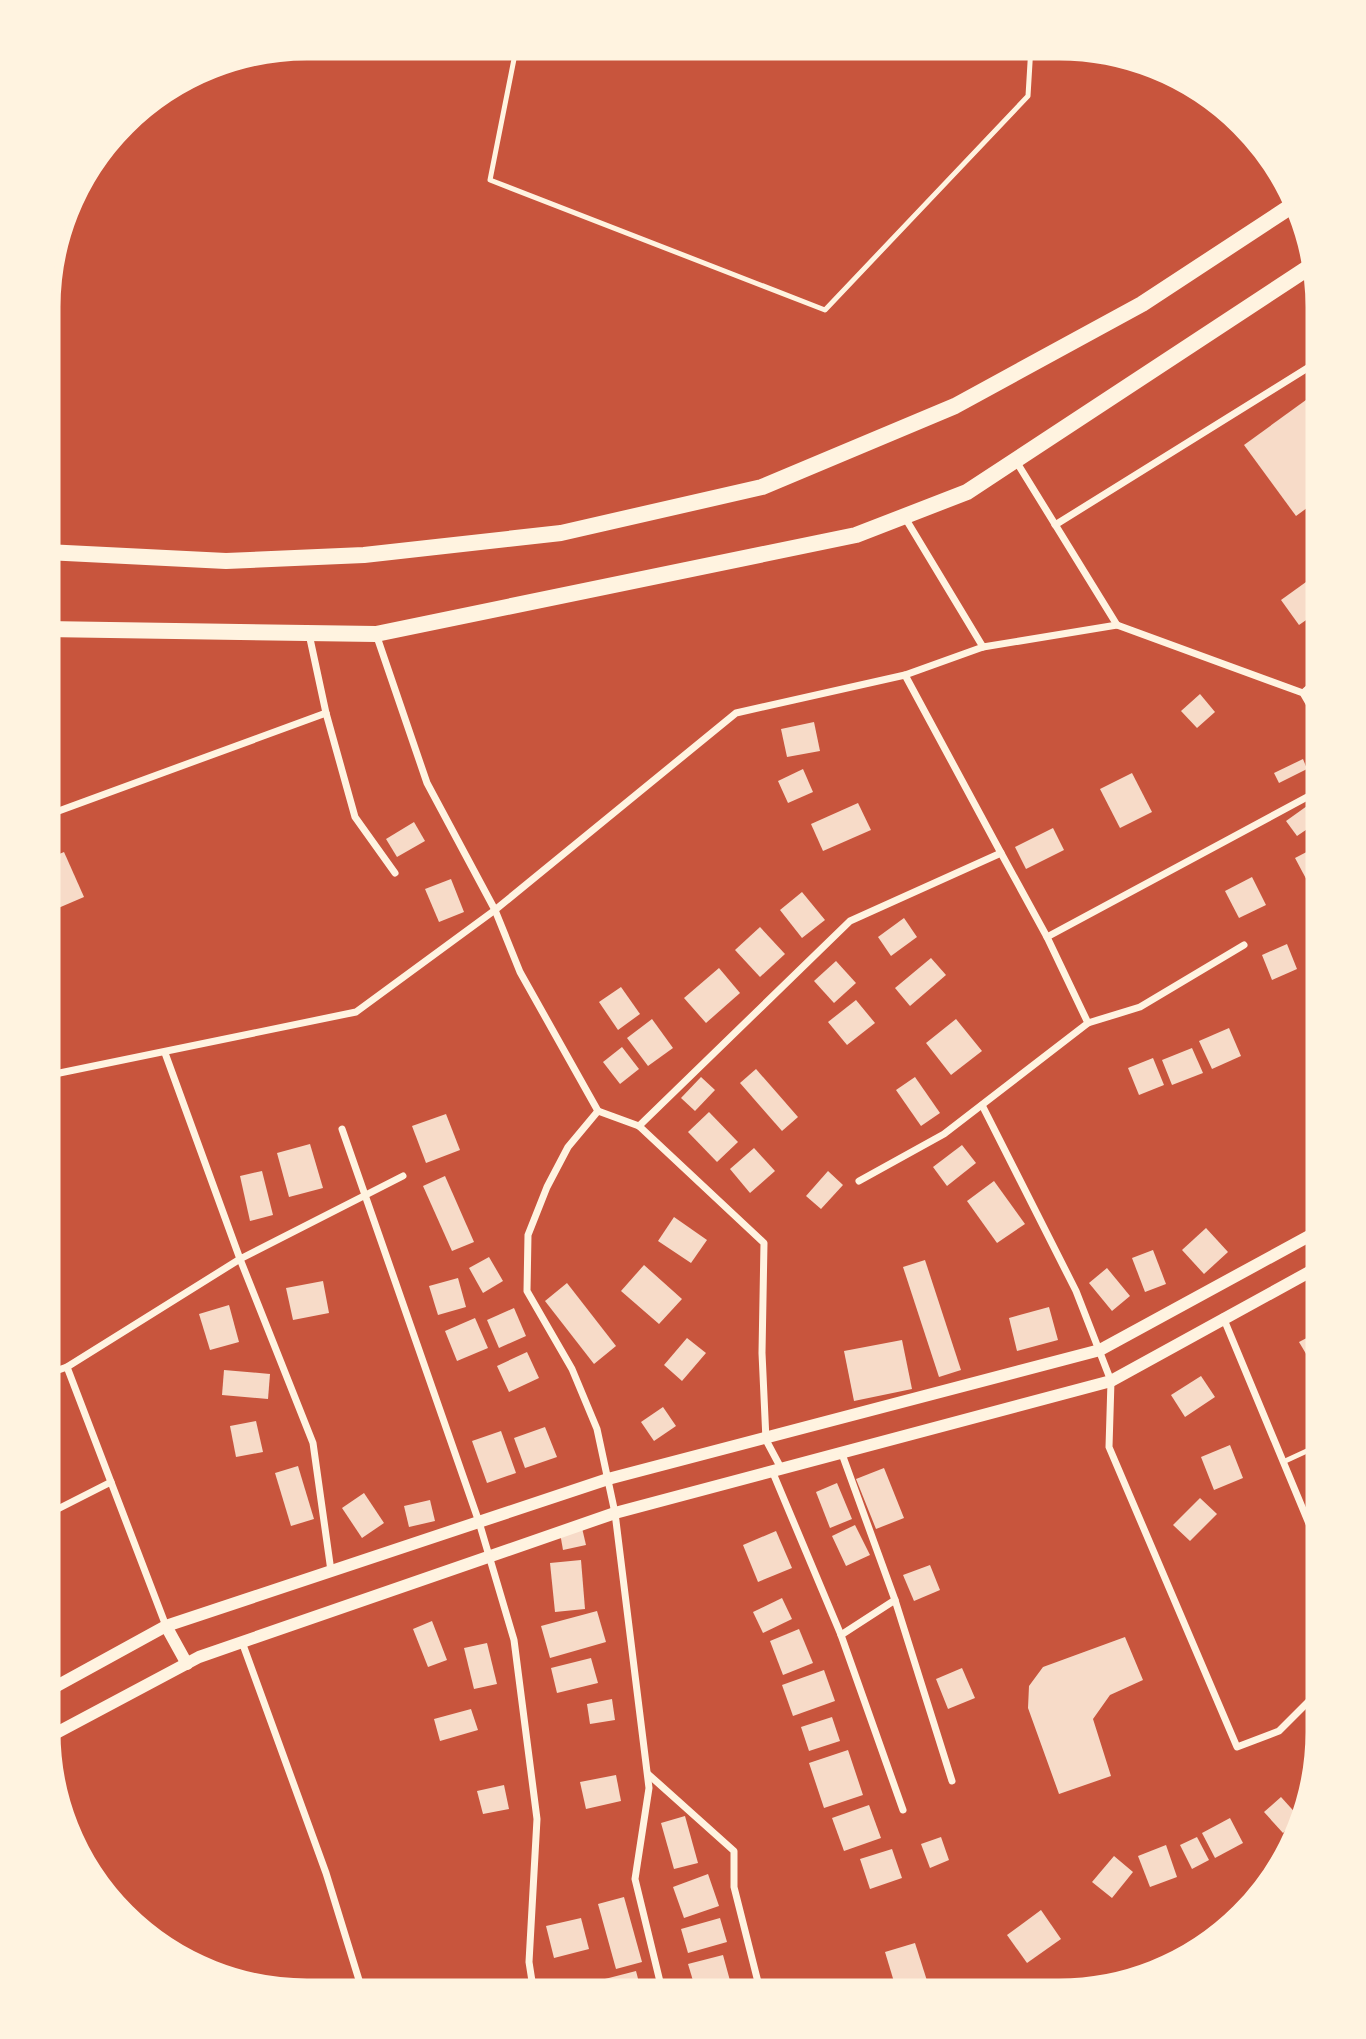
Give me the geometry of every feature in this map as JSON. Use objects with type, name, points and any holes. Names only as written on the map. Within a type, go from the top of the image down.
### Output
[{"type":"highway","points":[[56,552],[226,561],[364,555],[561,533],[762,487],[955,405],[1142,304],[1289,207]]},
{"type":"highway","points":[[56,629],[376,634],[856,535],[967,492],[1307,269]]},
{"type":"street","points":[[1055,524],[1310,366]]},
{"type":"street","points":[[1016,460],[1117,625]]},
{"type":"street","points":[[904,516],[983,647]]},
{"type":"street","points":[[56,1074],[356,1012],[495,910],[736,713],[905,675],[983,647],[1117,625],[1303,693],[1310,705]]},
{"type":"street","points":[[309,634],[326,713],[355,817],[395,873]]},
{"type":"street","points":[[376,634],[427,783],[495,910],[520,972],[598,1111],[639,1126],[764,1243],[762,1353],[766,1440],[841,1635],[903,1810]]},
{"type":"street","points":[[905,675],[1047,937],[1088,1023]]},
{"type":"street","points":[[1303,693],[1310,687]]},
{"type":"street","points":[[56,813],[326,713]]},
{"type":"street","points":[[1047,937],[1310,795]]},
{"type":"street","points":[[639,1126],[850,921],[1001,853]]},
{"type":"street","points":[[859,1181],[944,1133],[1088,1023],[1140,1007],[1244,945]]},
{"type":"street","points":[[165,1053],[240,1259],[313,1443],[331,1572]]},
{"type":"street","points":[[982,1105],[1076,1291],[1100,1350],[1111,1381],[1108,1447],[1237,1746],[1279,1731],[1310,1700]]},
{"type":"street","points":[[598,1111],[568,1147],[547,1187],[528,1235],[527,1291],[572,1369],[597,1429],[615,1513],[649,1788],[635,1879],[660,1983]]},
{"type":"street","points":[[342,1129],[479,1522],[514,1640],[537,1819],[529,1962],[532,1983]]},
{"type":"street","points":[[56,1370],[67,1367],[240,1259],[403,1176]]},
{"type":"street","points":[[56,1686],[166,1626],[608,1479],[766,1440],[1100,1350],[1310,1236]]},
{"type":"street","points":[[56,1733],[187,1664],[242,1642],[615,1513],[1111,1381],[1310,1271]]},
{"type":"street","points":[[1223,1317],[1310,1526]]},
{"type":"street","points":[[67,1367],[166,1626],[187,1664]]},
{"type":"street","points":[[842,1454],[895,1600],[952,1780]]},
{"type":"street","points":[[56,1510],[111,1482]]},
{"type":"street","points":[[841,1635],[895,1600]]},
{"type":"street","points":[[242,1642],[326,1873],[360,1983]]},
{"type":"street","points":[[647,1774],[734,1851],[734,1887],[758,1983]]},
{"type":"lane","points":[[515,56],[490,180],[825,310],[1028,96],[1030,56]]},
{"type":"lane","points":[[1283,1462],[1310,1450]]},
{"type":"building","points":[[1310,397],[1310,506],[1296,516],[1244,445]]},
{"type":"building","points":[[1306,582],[1310,589],[1310,617],[1299,625],[1281,600]]},
{"type":"building","points":[[1200,694],[1215,712],[1197,728],[1181,711]]},
{"type":"building","points":[[814,722],[820,751],[787,757],[781,729]]},
{"type":"building","points":[[1303,759],[1307,769],[1279,783],[1274,773]]},
{"type":"building","points":[[803,769],[813,792],[788,803],[778,781]]},
{"type":"building","points":[[1132,773],[1152,812],[1120,828],[1100,789]]},
{"type":"building","points":[[858,803],[871,830],[823,851],[811,824]]},
{"type":"building","points":[[1310,804],[1310,827],[1297,836],[1286,821]]},
{"type":"building","points":[[414,822],[425,841],[397,857],[386,839]]},
{"type":"building","points":[[1053,828],[1064,850],[1026,869],[1015,847]]},
{"type":"building","points":[[1310,850],[1310,886],[1295,858]]},
{"type":"building","points":[[64,852],[84,897],[56,909],[56,855]]},
{"type":"building","points":[[1252,877],[1266,905],[1239,918],[1225,891]]},
{"type":"building","points":[[451,879],[464,912],[439,922],[425,889]]},
{"type":"building","points":[[802,892],[825,920],[802,938],[780,910]]},
{"type":"building","points":[[904,918],[917,937],[891,956],[878,937]]},
{"type":"building","points":[[760,927],[785,954],[760,977],[735,950]]},
{"type":"building","points":[[1287,944],[1297,969],[1272,980],[1262,955]]},
{"type":"building","points":[[931,958],[946,975],[910,1006],[895,988]]},
{"type":"building","points":[[836,961],[856,983],[834,1003],[814,981]]},
{"type":"building","points":[[719,968],[740,993],[706,1023],[684,998]]},
{"type":"building","points":[[621,987],[640,1014],[618,1030],[599,1002]]},
{"type":"building","points":[[856,1000],[875,1023],[847,1045],[828,1022]]},
{"type":"building","points":[[652,1019],[673,1048],[648,1066],[627,1038]]},
{"type":"building","points":[[956,1019],[982,1051],[951,1075],[926,1043]]},
{"type":"building","points":[[1229,1028],[1241,1056],[1212,1069],[1199,1041]]},
{"type":"building","points":[[622,1047],[639,1069],[620,1084],[603,1062]]},
{"type":"building","points":[[1192,1048],[1203,1073],[1172,1085],[1162,1060]]},
{"type":"building","points":[[1153,1058],[1164,1085],[1139,1095],[1128,1068]]},
{"type":"building","points":[[756,1069],[798,1117],[782,1131],[740,1083]]},
{"type":"building","points":[[701,1077],[715,1090],[695,1111],[681,1098]]},
{"type":"building","points":[[915,1077],[940,1113],[921,1126],[896,1090]]},
{"type":"building","points":[[709,1112],[738,1142],[717,1162],[688,1132]]},
{"type":"building","points":[[446,1114],[460,1150],[426,1163],[412,1126]]},
{"type":"building","points":[[310,1144],[323,1188],[289,1197],[277,1153]]},
{"type":"building","points":[[962,1145],[976,1163],[947,1186],[933,1167]]},
{"type":"building","points":[[754,1148],[775,1171],[750,1193],[730,1169]]},
{"type":"building","points":[[262,1171],[273,1215],[250,1221],[240,1176]]},
{"type":"building","points":[[828,1171],[843,1185],[821,1209],[806,1196]]},
{"type":"building","points":[[445,1176],[474,1242],[452,1251],[423,1186]]},
{"type":"building","points":[[994,1181],[1025,1224],[997,1243],[967,1201]]},
{"type":"building","points":[[674,1217],[707,1240],[691,1263],[658,1241]]},
{"type":"building","points":[[1206,1228],[1228,1252],[1204,1274],[1182,1250]]},
{"type":"building","points":[[1153,1250],[1166,1284],[1145,1292],[1132,1258]]},
{"type":"building","points":[[489,1257],[503,1281],[483,1293],[469,1268]]},
{"type":"building","points":[[925,1260],[961,1370],[939,1377],[903,1267]]},
{"type":"building","points":[[644,1265],[682,1299],[659,1324],[621,1291]]},
{"type":"building","points":[[1107,1268],[1130,1296],[1112,1311],[1089,1283]]},
{"type":"building","points":[[458,1278],[466,1307],[438,1315],[429,1286]]},
{"type":"building","points":[[323,1281],[329,1313],[293,1320],[286,1288]]},
{"type":"building","points":[[567,1283],[616,1346],[594,1364],[545,1301]]},
{"type":"building","points":[[229,1305],[239,1342],[210,1350],[199,1314]]},
{"type":"building","points":[[1049,1307],[1058,1340],[1017,1351],[1009,1318]]},
{"type":"building","points":[[514,1308],[526,1336],[499,1348],[487,1320]]},
{"type":"building","points":[[475,1318],[488,1348],[457,1361],[445,1331]]},
{"type":"building","points":[[1310,1336],[1310,1361],[1299,1342]]},
{"type":"building","points":[[687,1338],[706,1353],[682,1381],[664,1365]]},
{"type":"building","points":[[902,1340],[912,1389],[854,1401],[844,1351]]},
{"type":"building","points":[[527,1352],[539,1378],[509,1392],[497,1366]]},
{"type":"building","points":[[224,1370],[270,1374],[268,1399],[222,1395]]},
{"type":"building","points":[[1201,1376],[1215,1397],[1185,1417],[1171,1395]]},
{"type":"building","points":[[663,1407],[676,1426],[654,1441],[641,1422]]},
{"type":"building","points":[[256,1421],[263,1452],[236,1457],[230,1426]]},
{"type":"building","points":[[545,1427],[557,1457],[525,1468],[514,1438]]},
{"type":"building","points":[[501,1431],[516,1473],[487,1483],[472,1441]]},
{"type":"building","points":[[1230,1445],[1243,1478],[1214,1490],[1201,1457]]},
{"type":"building","points":[[298,1466],[314,1519],[291,1526],[275,1473]]},
{"type":"building","points":[[884,1468],[904,1518],[876,1529],[856,1479]]},
{"type":"building","points":[[837,1483],[852,1519],[830,1528],[816,1492]]},
{"type":"building","points":[[364,1493],[384,1523],[362,1538],[342,1508]]},
{"type":"building","points":[[1200,1498],[1217,1514],[1190,1541],[1173,1525]]},
{"type":"building","points":[[430,1500],[435,1521],[409,1527],[404,1506]]},
{"type":"building","points":[[855,1525],[870,1555],[846,1566],[832,1536]]},
{"type":"building","points":[[582,1528],[586,1545],[563,1550],[560,1533]]},
{"type":"building","points":[[776,1531],[792,1568],[758,1582],[743,1545]]},
{"type":"building","points":[[581,1560],[585,1609],[555,1612],[550,1563]]},
{"type":"building","points":[[930,1565],[940,1590],[914,1601],[903,1575]]},
{"type":"building","points":[[782,1598],[792,1619],[763,1633],[753,1612]]},
{"type":"building","points":[[597,1611],[606,1642],[550,1658],[541,1626]]},
{"type":"building","points":[[432,1621],[447,1660],[428,1667],[413,1629]]},
{"type":"building","points":[[799,1629],[813,1663],[783,1675],[770,1641]]},
{"type":"building","points":[[1125,1637],[1143,1680],[1110,1695],[1093,1719],[1111,1776],[1059,1794],[1028,1708],[1029,1686],[1043,1667]]},
{"type":"building","points":[[487,1643],[497,1684],[474,1689],[464,1648]]},
{"type":"building","points":[[591,1658],[598,1683],[557,1693],[551,1668]]},
{"type":"building","points":[[962,1668],[975,1698],[948,1709],[936,1679]]},
{"type":"building","points":[[824,1670],[835,1701],[793,1716],[782,1685]]},
{"type":"building","points":[[612,1699],[615,1720],[590,1724],[587,1704]]},
{"type":"building","points":[[471,1709],[478,1730],[440,1741],[434,1719]]},
{"type":"building","points":[[832,1717],[840,1741],[809,1751],[801,1727]]},
{"type":"building","points":[[848,1750],[863,1795],[824,1808],[809,1763]]},
{"type":"building","points":[[616,1775],[621,1801],[586,1809],[580,1782]]},
{"type":"building","points":[[504,1785],[509,1809],[483,1814],[477,1791]]},
{"type":"building","points":[[1281,1797],[1297,1814],[1292,1825],[1283,1833],[1264,1812]]},
{"type":"building","points":[[869,1805],[881,1838],[844,1851],[832,1818]]},
{"type":"building","points":[[685,1816],[698,1863],[674,1869],[661,1823]]},
{"type":"building","points":[[1230,1818],[1243,1843],[1215,1858],[1202,1833]]},
{"type":"building","points":[[941,1837],[949,1860],[930,1868],[921,1844]]},
{"type":"building","points":[[1197,1837],[1209,1860],[1192,1869],[1180,1845]]},
{"type":"building","points":[[1166,1845],[1177,1877],[1150,1887],[1138,1856]]},
{"type":"building","points":[[892,1849],[902,1878],[870,1889],[860,1859]]},
{"type":"building","points":[[1114,1856],[1133,1872],[1112,1898],[1092,1882]]},
{"type":"building","points":[[708,1874],[719,1906],[684,1918],[673,1887]]},
{"type":"building","points":[[624,1897],[642,1962],[616,1969],[598,1904]]},
{"type":"building","points":[[1041,1910],[1061,1939],[1027,1963],[1007,1935]]},
{"type":"building","points":[[581,1918],[589,1949],[554,1958],[546,1926]]},
{"type":"building","points":[[720,1918],[727,1942],[688,1953],[681,1929]]},
{"type":"building","points":[[915,1943],[928,1983],[894,1983],[885,1952]]},
{"type":"building","points":[[723,1955],[731,1983],[694,1983],[688,1964]]},
{"type":"building","points":[[636,1971],[639,1983],[602,1983],[601,1980]]},
{"type":"building","points":[[1121,1971],[1123,1974],[1108,1978]]}]
